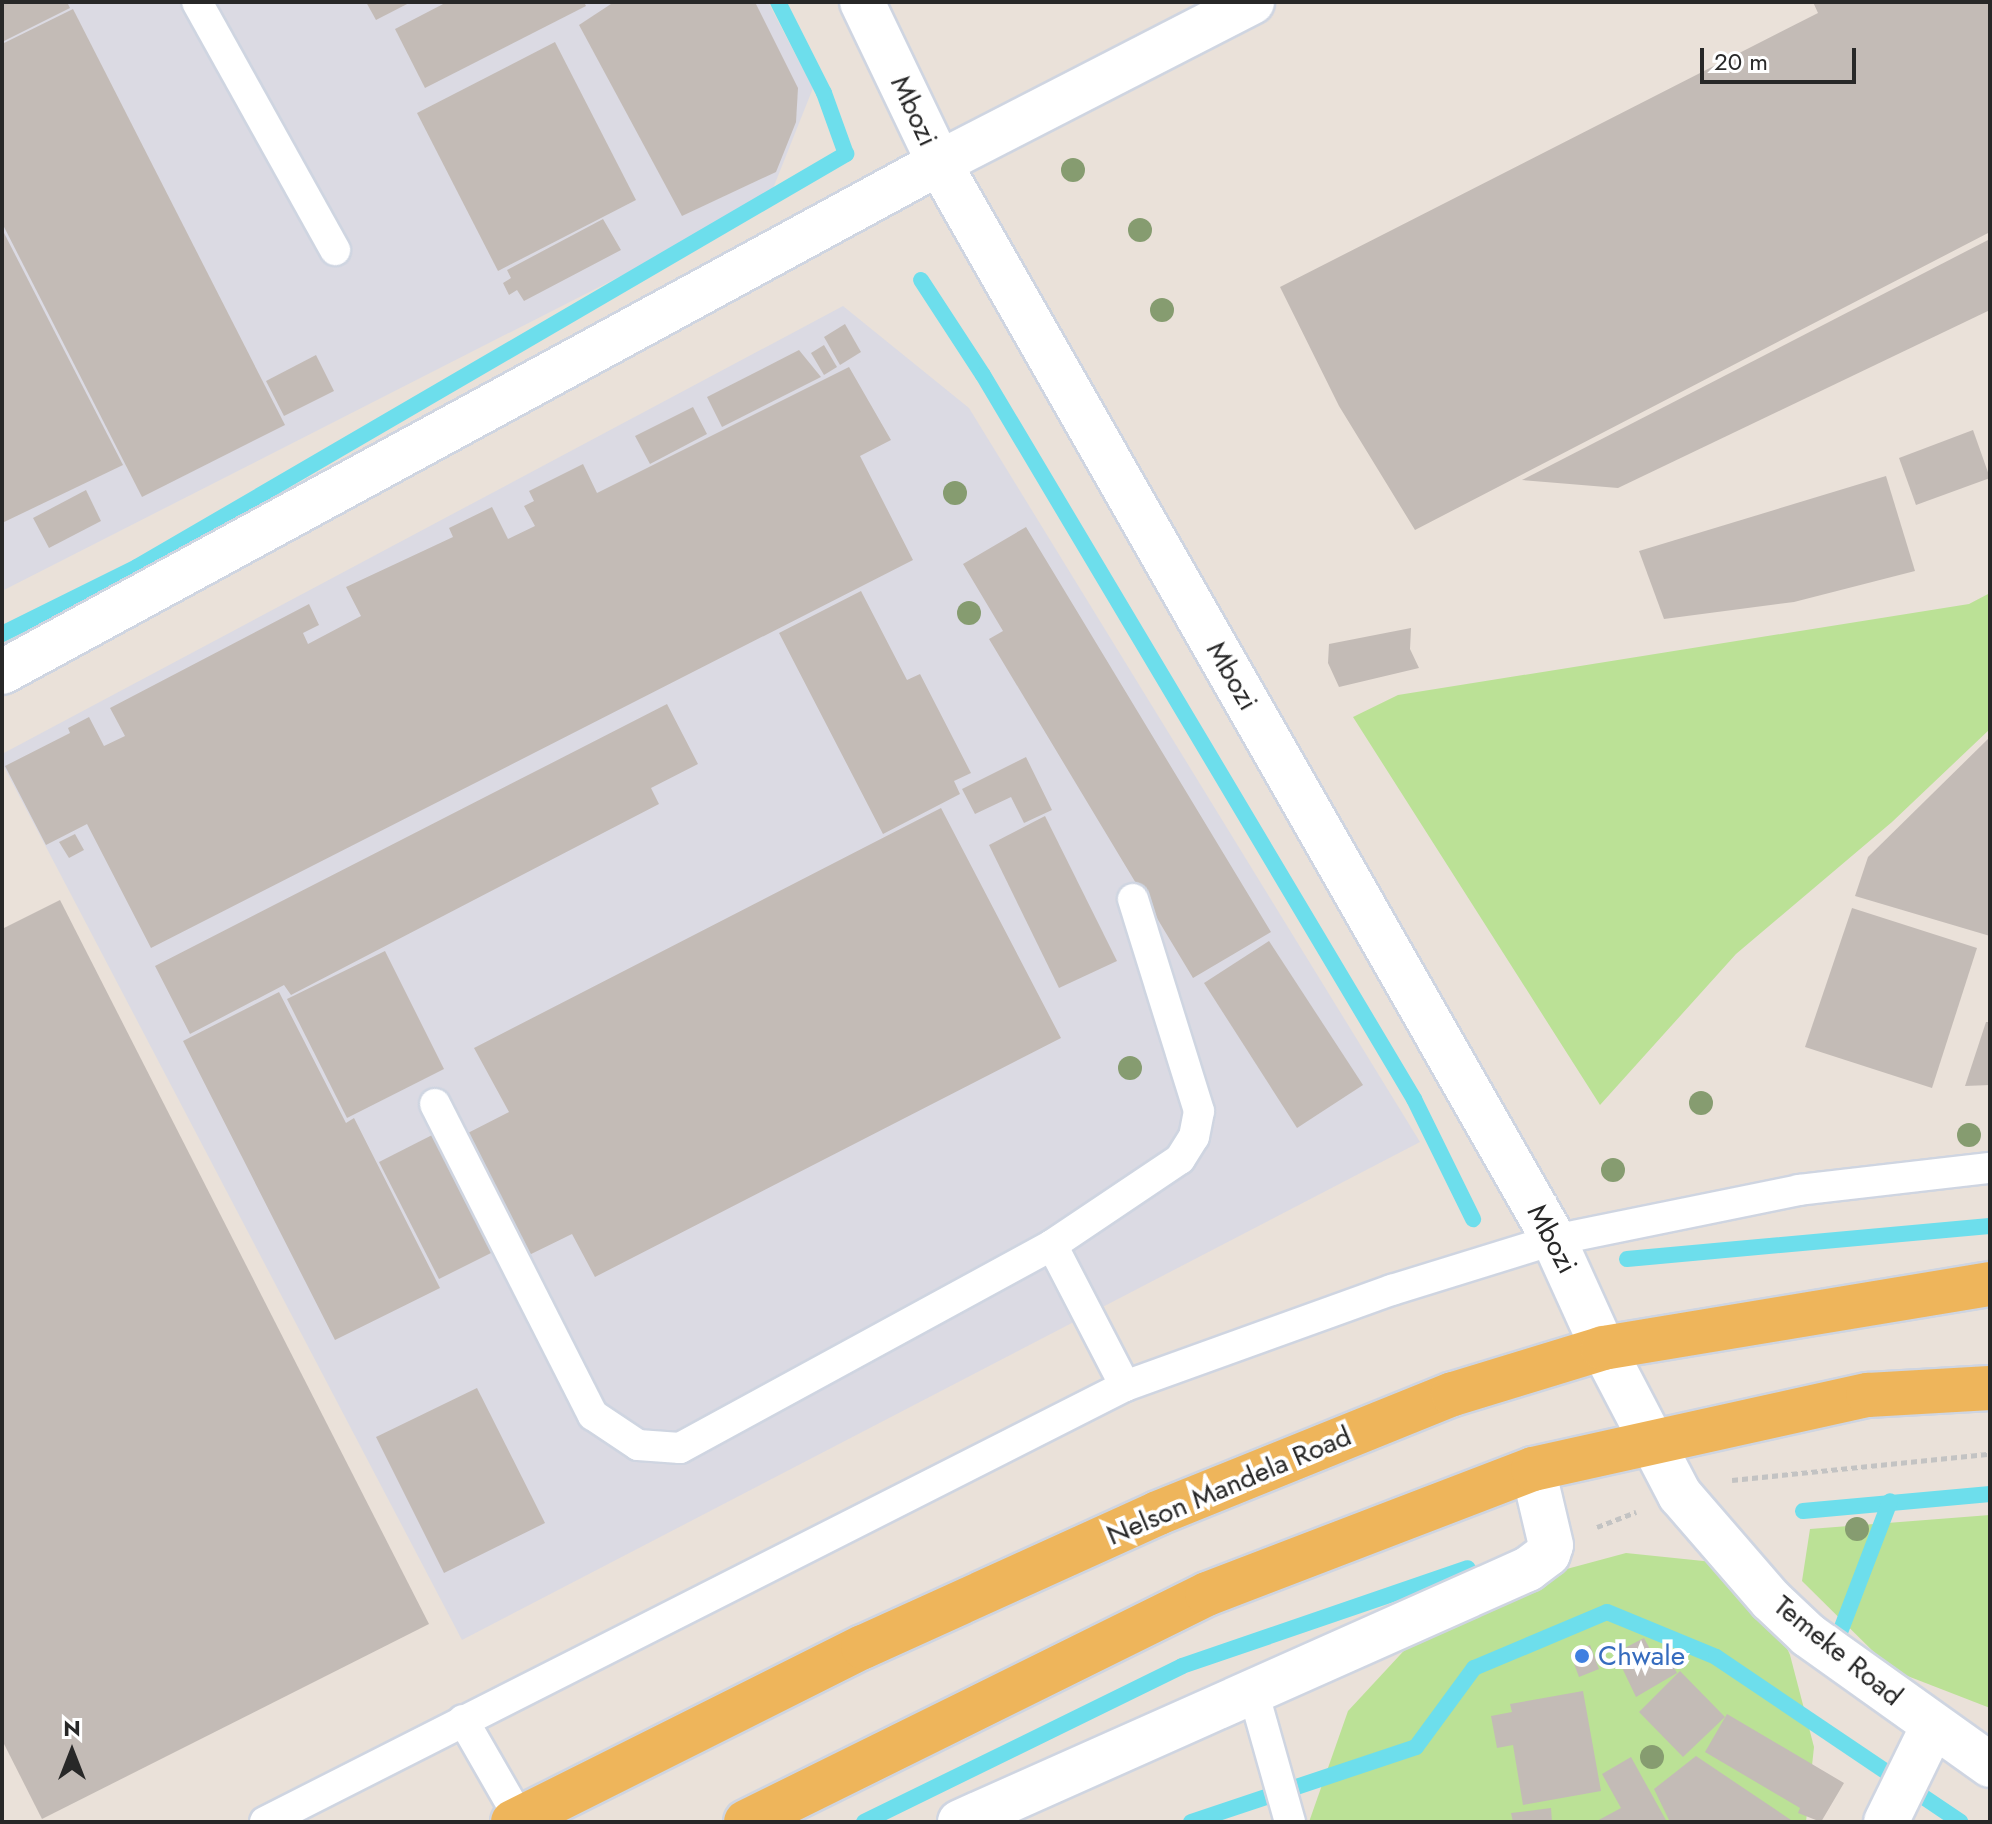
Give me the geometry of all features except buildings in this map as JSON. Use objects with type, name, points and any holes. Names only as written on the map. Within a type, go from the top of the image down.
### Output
[{"type":"main road","name":"Nelson Mandela Road","points":[[517,1820],[863,1647],[1158,1513],[1453,1394],[1603,1348],[1990,1284]]},
{"type":"main road","points":[[746,1822],[1207,1594],[1533,1469],[1650,1440],[1868,1395],[1990,1388]]},
{"type":"street","name":"Mbozi","points":[[862,2],[939,163],[1554,1240],[1603,1348],[1650,1440]]},
{"type":"street","points":[[2,672],[939,163],[1252,2]]},
{"type":"street","name":"Temeke Road","points":[[1650,1440],[1680,1495],[1771,1600],[1808,1635],[1933,1726],[1984,1753]]},
{"type":"street","points":[[960,1822],[1538,1562],[1551,1545],[1533,1469]]},
{"type":"street","points":[[1886,1822],[1933,1726]]},
{"type":"lane","points":[[197,2],[335,250]]},
{"type":"lane","points":[[435,1104],[593,1415],[638,1445],[680,1448],[1052,1245],[1180,1159],[1194,1137],[1199,1111],[1133,899]]},
{"type":"lane","points":[[265,1822],[1125,1386],[1392,1290],[1554,1240],[1799,1190],[1990,1168]]},
{"type":"lane","points":[[1052,1245],[1125,1386]]},
{"type":"lane","points":[[1253,1691],[1290,1822]]},
{"type":"lane","points":[[463,1720],[517,1820]]},
{"type":"shaded area","points":[[2,2],[768,2],[813,88],[768,201],[2,591]]},
{"type":"shaded area","points":[[843,306],[969,408],[1420,1142],[462,1640],[2,763],[2,754]]},
{"type":"green space","points":[[1990,593],[1990,729],[1892,822],[1736,954],[1600,1105],[1353,717],[1398,695],[1969,604]]},
{"type":"green space","points":[[1990,1515],[1990,1708],[1892,1670],[1802,1581],[1810,1529]]},
{"type":"green space","points":[[1626,1553],[1713,1562],[1765,1599],[1790,1655],[1814,1747],[1806,1822],[1309,1822],[1348,1711],[1425,1628],[1511,1584]]},
{"type":"waterway","points":[[2,634],[137,567],[846,154],[824,93],[778,2]]},
{"type":"waterway","points":[[921,280],[983,375],[1414,1099],[1473,1219]]},
{"type":"waterway","points":[[1627,1259],[1990,1226]]},
{"type":"waterway","points":[[1803,1511],[1990,1494]]},
{"type":"waterway","points":[[1834,1648],[1890,1501]]},
{"type":"waterway","points":[[864,1822],[1182,1666],[1468,1568]]},
{"type":"waterway","points":[[1191,1822],[1416,1747],[1474,1668],[1607,1612],[1716,1657],[1961,1822]]},
{"type":"place","name":"Chwale","points":[[1582,1656]]}]
